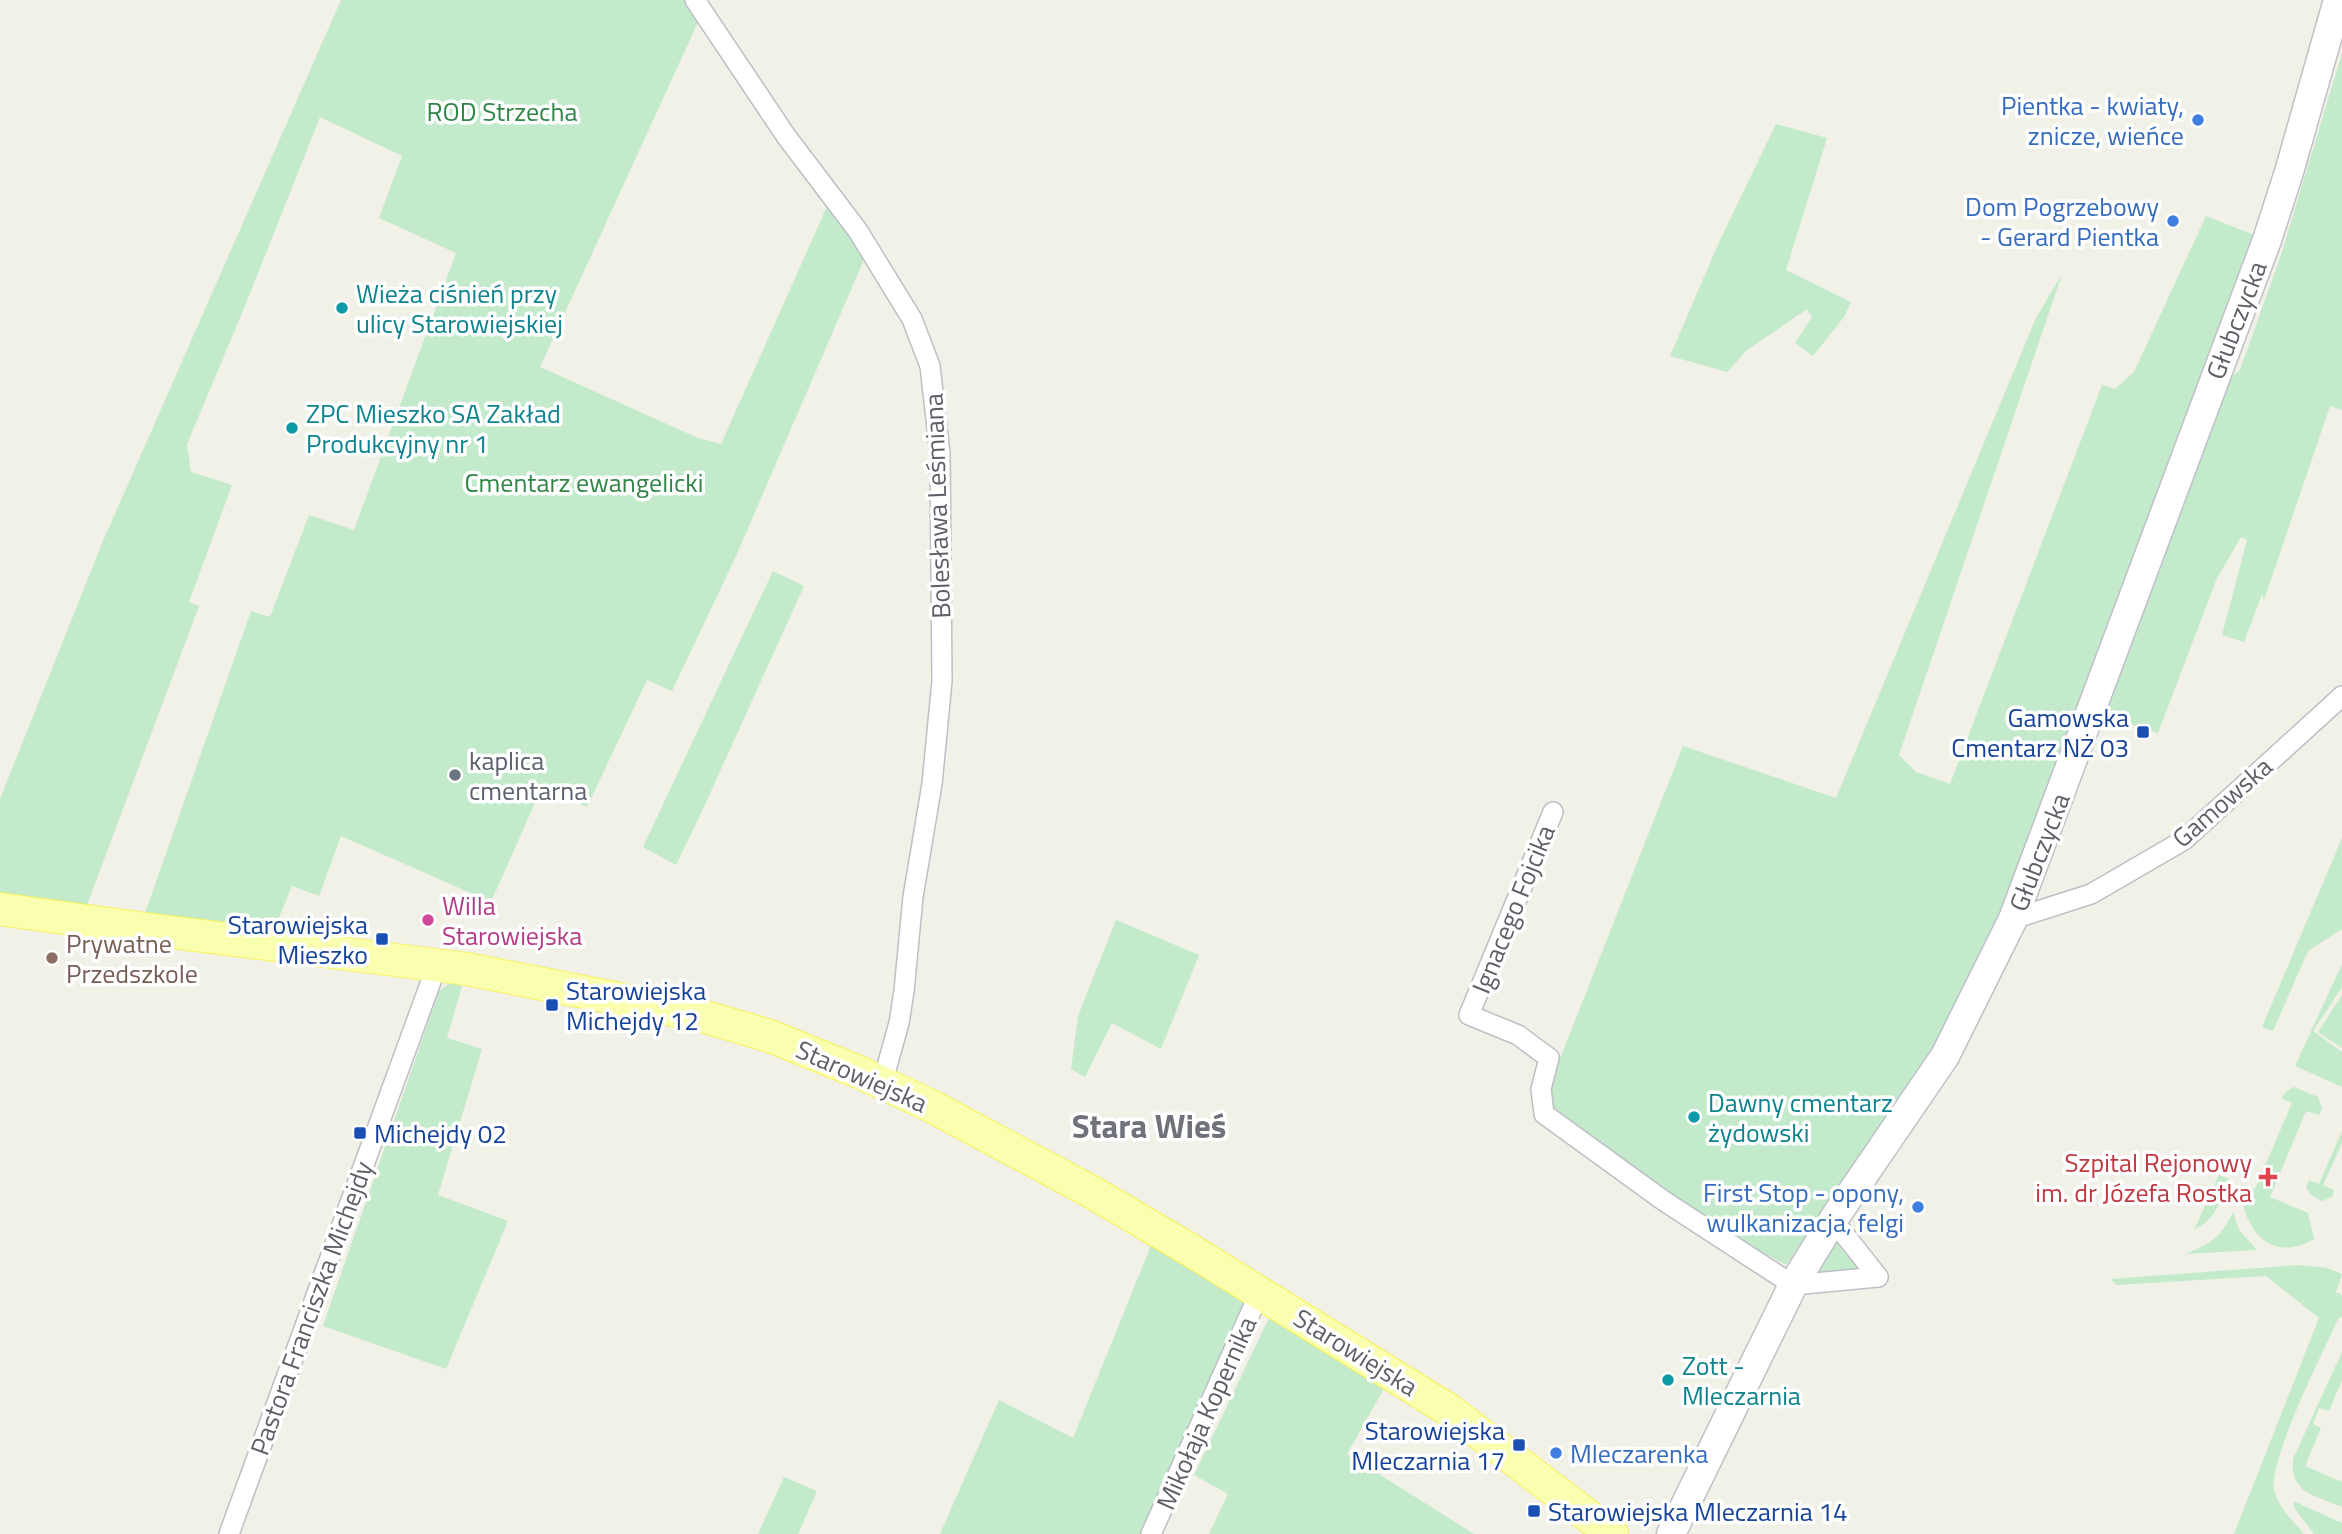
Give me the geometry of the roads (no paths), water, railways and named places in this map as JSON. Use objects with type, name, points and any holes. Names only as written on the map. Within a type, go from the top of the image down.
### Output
[{"type":"main road","name":"Głubczycka","points":[[1671,1534],[1793,1285],[1833,1220],[1945,1056],[2013,919],[2267,240],[2338,0]]},
{"type":"main road","name":"Starowiejska","points":[[0,909],[437,965],[540,982],[669,1009],[770,1036],[883,1083],[984,1133],[1112,1204],[1260,1292],[1449,1410],[1612,1534]]},
{"type":"street","name":"Bolesława Leśmiana","points":[[695,0],[786,136],[858,230],[912,319],[930,366],[940,454],[942,681],[932,784],[913,897],[904,991],[899,1023],[884,1077]]},
{"type":"street","name":"Gamowska","points":[[2013,919],[2091,894],[2184,840],[2342,696]]},
{"type":"street","name":"Ignacego Fojcika","points":[[1553,811],[1469,1015],[1518,1035],[1549,1058],[1541,1089],[1544,1114],[1664,1200],[1793,1285]]},
{"type":"street","name":"Pastora Franciszka Michejdy","points":[[229,1534],[437,965]]},
{"type":"street","points":[[1793,1285],[1878,1278],[1833,1220]]},
{"type":"street","name":"Mikołaja Kopernika","points":[[1151,1534],[1260,1292]]},
{"type":"place","name":"Pientka - kwiaty, znicze, wieńce","points":[[2198,120]]},
{"type":"place","name":"Dom Pogrzebowy - Gerard Pientka","points":[[2173,221]]},
{"type":"place","name":"Wieża ciśnień przy ulicy Starowiejskiej","points":[[342,308]]},
{"type":"place","name":"ZPC Mieszko SA Zakład Produkcyjny nr 1","points":[[292,428]]},
{"type":"place","name":"Gamowska Cmentarz NŻ 03","points":[[2143,732]]},
{"type":"place","name":"kaplica cmentarna","points":[[455,775]]},
{"type":"place","name":"Willa Starowiejska","points":[[428,920]]},
{"type":"place","name":"Starowiejska Mieszko","points":[[382,939]]},
{"type":"place","name":"Prywatne Przedszkole","points":[[52,958]]},
{"type":"place","name":"Starowiejska Michejdy 12","points":[[552,1005]]},
{"type":"place","name":"Dawny cmentarz żydowski","points":[[1694,1117]]},
{"type":"place","name":"Michejdy 02","points":[[360,1133]]},
{"type":"place","name":"Szpital Rejonowy im. dr Józefa Rostka","points":[[2268,1177]]},
{"type":"place","name":"First Stop - opony, wulkanizacja, felgi","points":[[1918,1207]]},
{"type":"place","name":"Zott - Mleczarnia","points":[[1668,1380]]},
{"type":"place","name":"Starowiejska Mleczarnia 17","points":[[1519,1445]]},
{"type":"place","name":"Mleczarenka","points":[[1556,1453]]},
{"type":"place","name":"Starowiejska Mleczarnia 14","points":[[1534,1511]]},
{"type":"district","name":"Stara Wieś","points":[[1149,1126]]},
{"type":"park label","name":"ROD Strzecha","points":[[502,111]]},
{"type":"park label","name":"Cmentarz ewangelicki","points":[[584,482]]}]
